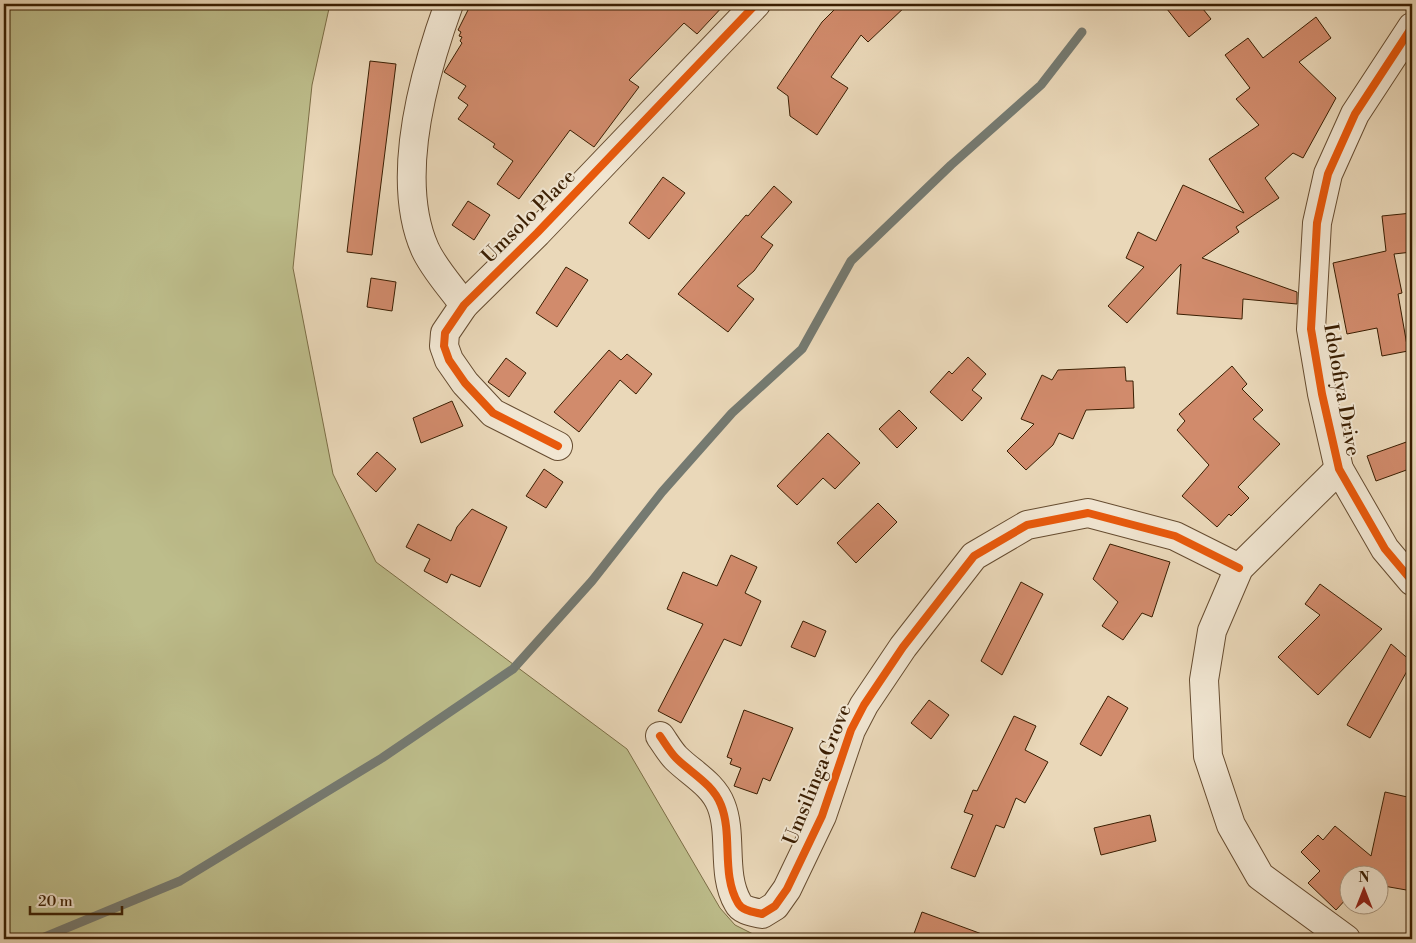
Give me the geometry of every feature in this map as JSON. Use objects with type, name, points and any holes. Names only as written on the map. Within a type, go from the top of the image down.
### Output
[{"type":"street","points":[[449,4],[428,70],[413,152],[411,192],[415,221],[426,250],[464,306]]},
{"type":"street","name":"Umsolo Place","points":[[558,446],[493,412],[464,384],[449,360],[444,346],[445,333],[464,306],[538,233],[756,4]]},
{"type":"street","name":"Idolofiya Drive","points":[[1412,27],[1355,114],[1328,174],[1317,223],[1311,329],[1322,394],[1340,469],[1385,549],[1412,581]]},
{"type":"street","points":[[1340,469],[1239,568],[1212,631],[1204,680],[1208,756],[1231,825],[1260,876],[1346,939]]},
{"type":"street","name":"Umsilinga Grove","points":[[660,736],[674,757],[711,789],[721,804],[726,826],[732,884],[738,904],[745,910],[762,914],[775,906],[790,881],[822,816],[851,730],[864,705],[903,647],[974,556],[1027,525],[1088,513],[1175,536],[1239,568]]},
{"type":"green space","points":[[4,4],[330,4],[312,85],[293,268],[333,474],[376,562],[627,749],[720,908],[735,925],[763,939],[4,939]]},
{"type":"building","points":[[471,4],[725,4],[697,34],[684,23],[629,80],[639,87],[594,147],[570,130],[519,199],[497,184],[513,161],[493,147],[495,144],[458,119],[468,105],[458,98],[466,86],[444,72],[462,43],[460,41],[462,37],[459,36],[461,32],[458,30]]},
{"type":"building","points":[[840,4],[908,4],[868,42],[861,35],[831,77],[848,88],[817,135],[790,116],[788,96],[777,88],[822,22]]},
{"type":"building","points":[[1163,4],[1199,4],[1211,19],[1189,37]]},
{"type":"building","points":[[1316,17],[1331,38],[1299,62],[1336,98],[1303,158],[1293,153],[1265,178],[1279,198],[1236,227],[1239,232],[1202,258],[1297,292],[1297,304],[1243,299],[1242,319],[1177,314],[1181,264],[1127,323],[1108,306],[1144,267],[1126,258],[1138,232],[1156,241],[1183,185],[1244,213],[1209,159],[1259,125],[1236,99],[1250,88],[1225,55],[1248,38],[1263,58]]},
{"type":"building","points":[[370,61],[396,64],[372,255],[347,252]]},
{"type":"building","points":[[663,177],[685,193],[649,239],[629,223]]},
{"type":"building","points":[[774,186],[792,202],[761,237],[773,245],[754,271],[737,286],[754,299],[728,332],[678,294],[746,215],[748,216]]},
{"type":"building","points":[[468,201],[490,215],[474,240],[452,225]]},
{"type":"building","points":[[1412,213],[1412,252],[1394,254],[1402,293],[1398,294],[1408,351],[1382,356],[1377,328],[1347,334],[1333,263],[1386,251],[1382,216]]},
{"type":"building","points":[[566,267],[588,280],[557,327],[536,313]]},
{"type":"building","points":[[371,278],[396,282],[392,311],[367,307]]},
{"type":"building","points":[[609,350],[621,360],[627,354],[652,374],[636,394],[620,380],[579,432],[554,412]]},
{"type":"building","points":[[968,357],[986,374],[972,390],[982,398],[962,421],[930,392],[949,371],[952,374]]},
{"type":"building","points":[[506,358],[526,373],[509,397],[488,382]]},
{"type":"building","points":[[1232,366],[1247,384],[1242,389],[1263,410],[1253,419],[1280,444],[1238,487],[1249,498],[1231,516],[1229,514],[1217,527],[1182,496],[1209,465],[1177,430],[1185,421],[1179,414]]},
{"type":"building","points":[[1125,367],[1126,381],[1133,381],[1134,408],[1086,410],[1073,439],[1059,433],[1053,445],[1026,470],[1007,451],[1034,424],[1021,419],[1042,375],[1052,380],[1058,370]]},
{"type":"building","points":[[452,401],[463,426],[421,443],[413,418]]},
{"type":"building","points":[[899,410],[917,428],[897,448],[879,429]]},
{"type":"building","points":[[828,433],[860,463],[835,489],[823,478],[797,505],[777,486]]},
{"type":"building","points":[[1412,440],[1412,468],[1376,481],[1367,456]]},
{"type":"building","points":[[377,452],[396,469],[376,492],[357,474]]},
{"type":"building","points":[[544,469],[563,482],[546,508],[526,496]]},
{"type":"building","points":[[878,503],[897,522],[856,563],[837,543]]},
{"type":"building","points":[[472,509],[507,527],[480,587],[451,574],[447,583],[424,571],[430,559],[406,547],[418,524],[451,541],[457,527]]},
{"type":"building","points":[[1110,544],[1170,562],[1152,617],[1142,613],[1123,640],[1102,626],[1118,602],[1093,579]]},
{"type":"building","points":[[731,555],[757,567],[745,593],[761,601],[741,646],[724,639],[681,723],[658,711],[703,624],[667,609],[683,572],[717,586]]},
{"type":"building","points":[[1021,582],[1043,594],[1002,675],[981,661]]},
{"type":"building","points":[[1320,584],[1382,629],[1318,695],[1278,657],[1320,615],[1305,604]]},
{"type":"building","points":[[803,621],[826,631],[815,657],[791,647]]},
{"type":"building","points":[[1391,644],[1412,662],[1370,738],[1347,725]]},
{"type":"building","points":[[1108,696],[1128,708],[1101,756],[1080,744]]},
{"type":"building","points":[[929,700],[949,715],[931,739],[911,723]]},
{"type":"building","points":[[744,710],[793,728],[770,781],[763,778],[757,794],[734,786],[741,768],[730,764],[732,759],[727,757]]},
{"type":"building","points":[[1014,716],[1036,726],[1025,750],[1048,762],[1025,803],[1016,798],[1004,828],[996,825],[975,877],[951,868],[973,815],[964,812],[973,790],[977,791]]},
{"type":"building","points":[[1385,792],[1412,798],[1412,891],[1388,887],[1388,866],[1338,866],[1338,908],[1336,910],[1308,883],[1320,871],[1301,852],[1318,835],[1323,840],[1335,826],[1371,856]]},
{"type":"building","points":[[1150,815],[1156,841],[1101,855],[1094,828]]},
{"type":"building","points":[[922,912],[990,937],[989,939],[912,939]]},
{"type":"waterway","points":[[40,939],[180,881],[382,758],[513,669],[592,581],[662,492],[732,413],[802,349],[851,261],[951,165],[1041,85],[1082,32]]},
{"type":"cycle path","points":[[558,446],[493,413],[465,383],[449,360],[444,346],[445,333],[464,305],[537,233],[756,4]]},
{"type":"cycle path","points":[[1412,27],[1355,114],[1328,174],[1317,223],[1311,329],[1322,394],[1339,469],[1385,549],[1412,581]]},
{"type":"cycle path","points":[[660,736],[676,758],[713,791],[721,805],[724,817],[728,867],[733,892],[742,908],[762,914],[775,906],[787,889],[822,816],[851,730],[864,705],[903,647],[974,556],[1027,525],[1088,513],[1175,536],[1239,568]]}]
